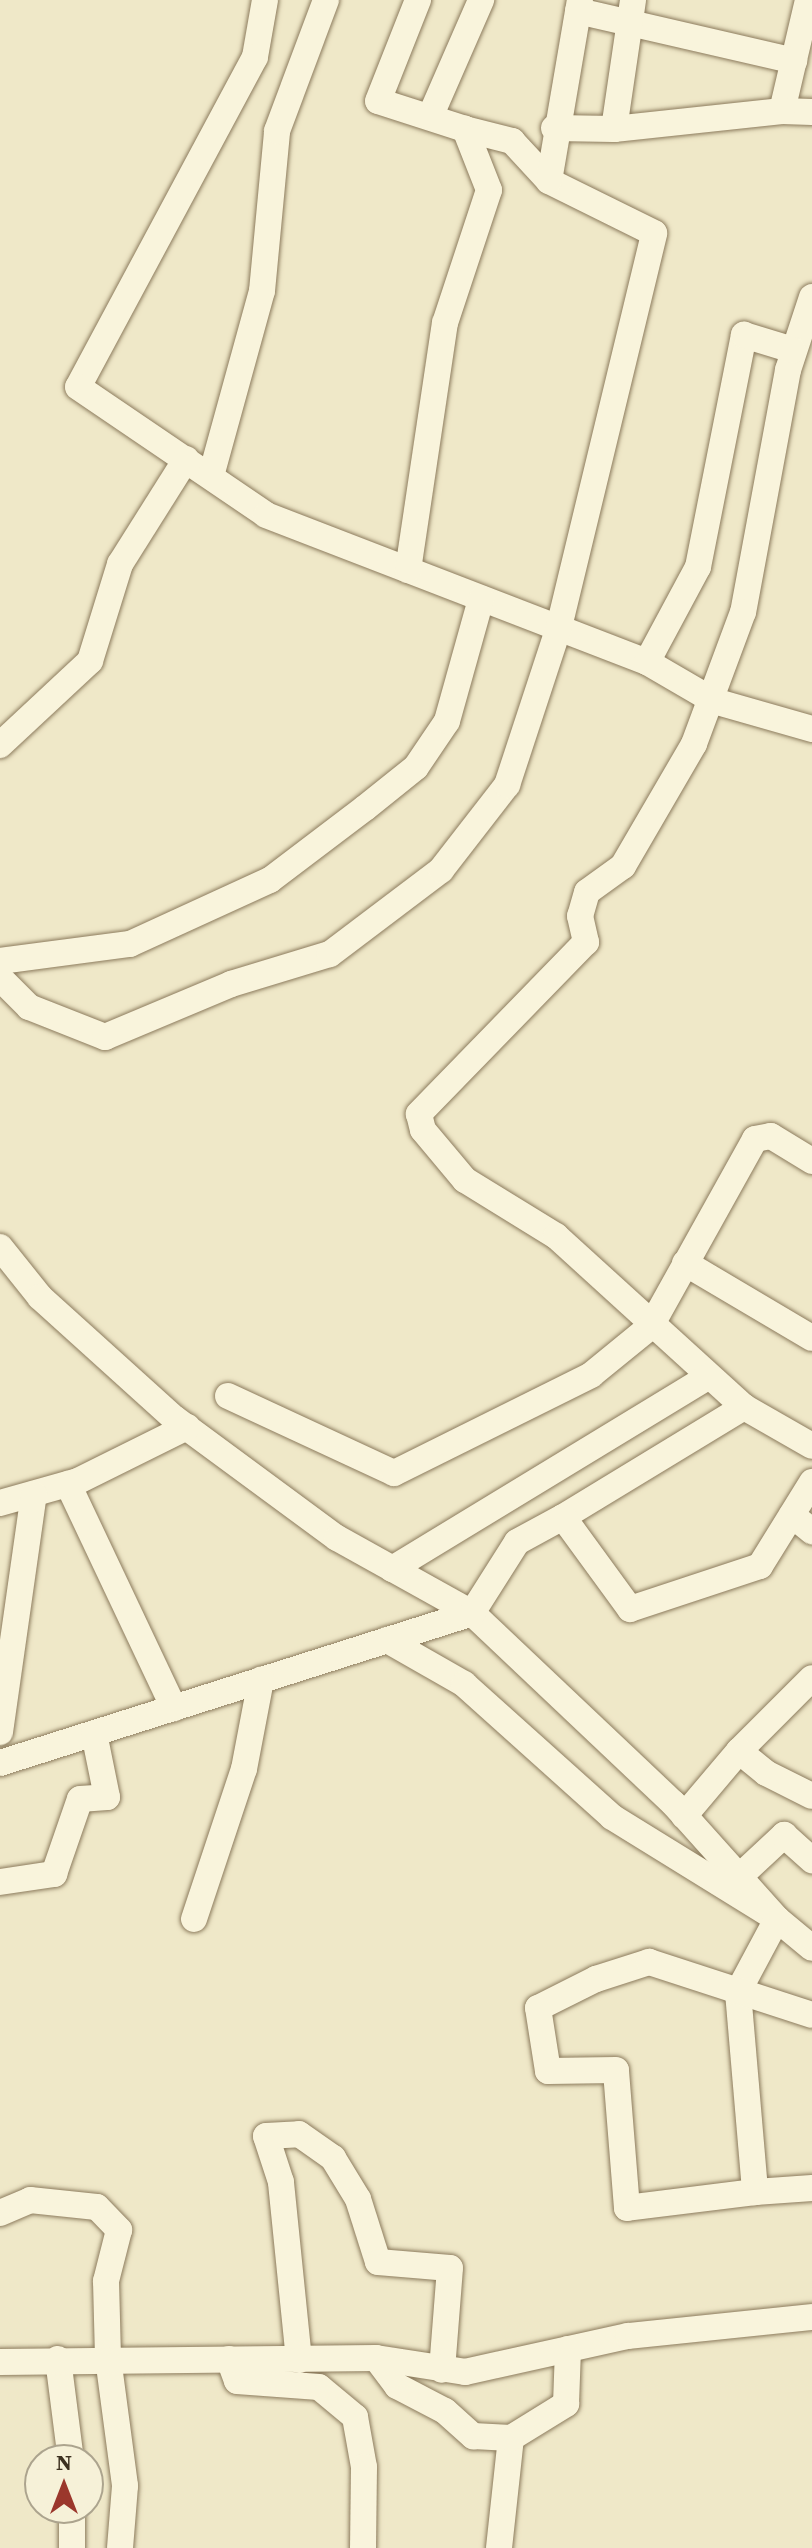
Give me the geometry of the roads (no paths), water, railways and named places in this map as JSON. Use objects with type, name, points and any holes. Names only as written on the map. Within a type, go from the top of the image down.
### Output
[{"type":"street","points":[[265,0],[255,57],[78,387],[266,515],[647,662],[714,701],[812,729]]},
{"type":"street","points":[[211,476],[262,291],[277,131],[326,0]]},
{"type":"street","points":[[0,978],[29,1007],[105,1037],[231,984],[330,954],[441,870],[507,785],[559,627],[654,233],[549,181],[512,141],[378,101],[418,0]]},
{"type":"street","points":[[430,117],[481,0]]},
{"type":"street","points":[[782,111],[808,0]]},
{"type":"street","points":[[549,181],[554,128],[579,5],[631,11],[794,61]]},
{"type":"street","points":[[614,129],[631,11]]},
{"type":"street","points":[[554,128],[614,129],[782,111],[812,112]]},
{"type":"street","points":[[408,570],[445,323],[489,190],[465,129]]},
{"type":"street","points":[[812,297],[793,350],[743,612],[714,701],[651,826],[623,866],[587,892],[580,916],[586,942],[419,1114],[423,1130],[465,1180],[556,1236],[651,1326],[744,1407],[812,1446]]},
{"type":"street","points":[[647,662],[698,567],[744,335],[793,350]]},
{"type":"street","points":[[0,745],[90,661],[120,564],[186,459]]},
{"type":"street","points":[[0,961],[130,944],[270,880],[416,767],[447,721],[481,599]]},
{"type":"street","points":[[228,1396],[394,1473],[591,1375],[651,1326],[755,1139],[771,1136],[812,1161]]},
{"type":"street","points":[[5,1262],[40,1297],[187,1427],[337,1538],[472,1613],[684,1816],[777,1919]]},
{"type":"street","points":[[685,1263],[812,1338]]},
{"type":"street","points":[[392,1569],[709,1376]]},
{"type":"street","points":[[0,1763],[472,1613],[517,1542],[744,1407]]},
{"type":"street","points":[[0,1503],[68,1484],[187,1427]]},
{"type":"street","points":[[563,1517],[630,1609],[760,1566],[802,1523],[812,1482]]},
{"type":"street","points":[[68,1484],[174,1708]]},
{"type":"street","points":[[0,1732],[34,1494]]},
{"type":"street","points":[[387,1640],[464,1684],[612,1817],[777,1919],[812,1948]]},
{"type":"street","points":[[684,1816],[739,1751],[812,1678]]},
{"type":"street","points":[[194,1919],[244,1769],[261,1680]]},
{"type":"street","points":[[0,1882],[54,1874],[80,1799],[107,1797],[94,1733]]},
{"type":"street","points":[[739,1751],[766,1773],[812,1796]]},
{"type":"street","points":[[739,1877],[784,1835],[812,1860]]},
{"type":"street","points":[[755,2192],[738,1992],[777,1919]]},
{"type":"street","points":[[812,2015],[649,1962],[596,1979],[538,2008],[548,2071],[616,2070],[627,2208],[812,2188]]},
{"type":"street","points":[[299,2360],[281,2182],[266,2136],[299,2134],[333,2158],[358,2199],[378,2262],[450,2268],[442,2370]]},
{"type":"street","points":[[0,2213],[30,2200],[97,2207],[119,2230],[106,2281],[108,2358],[125,2486],[120,2548]]},
{"type":"street","points":[[0,2362],[108,2358],[376,2358],[465,2372],[628,2336],[812,2317]]},
{"type":"street","points":[[376,2358],[397,2386],[445,2411],[473,2436],[511,2438],[566,2404],[568,2349]]},
{"type":"street","points":[[58,2359],[69,2444]]},
{"type":"street","points":[[229,2359],[237,2381],[319,2387],[355,2417],[364,2467],[363,2548]]},
{"type":"street","points":[[499,2548],[511,2438]]},
{"type":"street","points":[[72,2524],[72,2548]]}]
